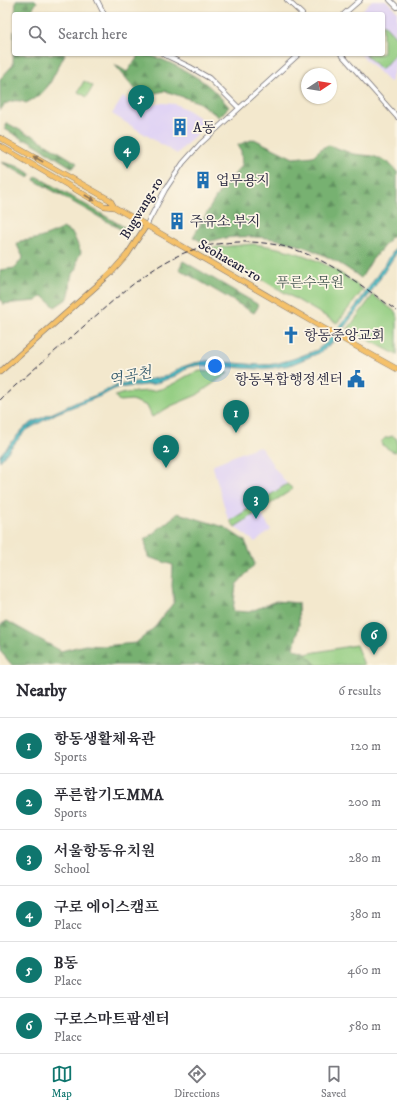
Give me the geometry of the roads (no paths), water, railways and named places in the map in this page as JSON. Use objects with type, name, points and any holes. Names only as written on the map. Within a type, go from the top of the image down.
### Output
[{"type":"main road","name":"Seohaean-ro","points":[[0,138],[110,200],[114,206],[146,226],[397,369]]},
{"type":"main road","name":"Seohaean-ro","points":[[0,146],[104,206],[114,206]]},
{"type":"main road","name":"Bugwang-ro","points":[[0,372],[100,284],[122,261],[146,226]]},
{"type":"street","points":[[97,0],[103,12]]},
{"type":"street","points":[[287,0],[300,12]]},
{"type":"street","points":[[346,12],[360,0]]},
{"type":"street","points":[[390,0],[397,7]]},
{"type":"street","points":[[167,56],[209,78],[239,108]]},
{"type":"street","name":"Bugwang-ro","points":[[146,226],[165,190],[183,163],[203,141],[297,56]]},
{"type":"street","points":[[343,56],[397,117]]},
{"type":"water","points":[[397,246],[397,252],[369,295],[331,344],[319,353],[290,365],[273,368],[258,369],[200,365],[189,367],[175,376],[154,384],[116,388],[103,395],[57,413],[25,431],[0,461],[0,455],[24,428],[33,422],[118,385],[164,377],[182,367],[194,363],[207,361],[260,365],[275,364],[317,350],[327,342],[357,305]]},
{"type":"railway","points":[[0,400],[116,298],[149,272],[173,258],[203,247],[235,242],[252,242],[299,251],[338,270],[397,311]]},
{"type":"place","name":"B동","points":[[141,118]]},
{"type":"place","name":"A동","points":[[180,127]]},
{"type":"place","name":"구로 에이스캠프","points":[[127,169]]},
{"type":"place","name":"업무용지","points":[[203,180]]},
{"type":"place","name":"주유소 부지","points":[[177,221]]},
{"type":"place","name":"항동중앙교회","points":[[291,335]]},
{"type":"place","name":"항동복합행정센터","points":[[356,379]]},
{"type":"place","name":"항동생활체육관","points":[[236,433]]},
{"type":"place","name":"푸른합기도MMA","points":[[166,468]]},
{"type":"place","name":"서울항동유치원","points":[[256,519]]},
{"type":"place","name":"구로스마트팜센터","points":[[374,655]]},
{"type":"park label","name":"푸른수목원","points":[[310,282]]},
{"type":"water label","name":"역곡천","points":[[130,376]]}]
